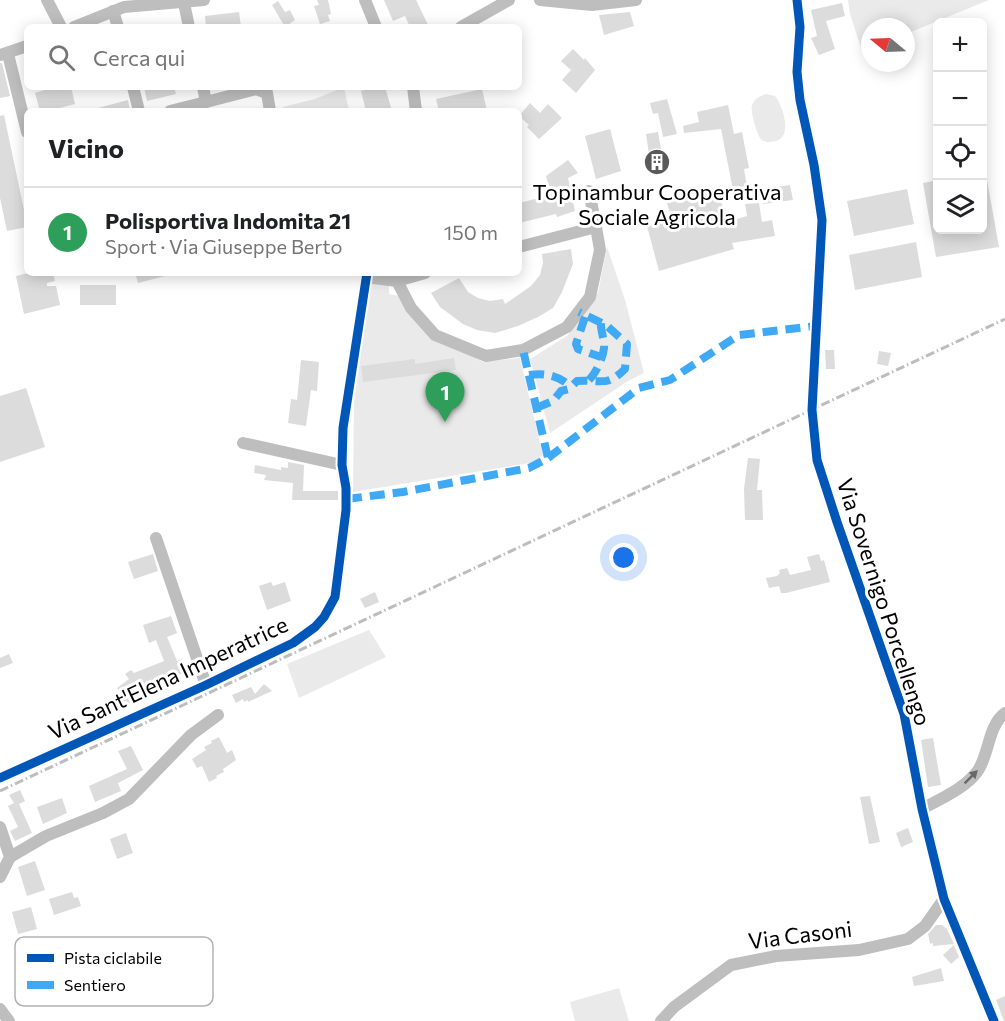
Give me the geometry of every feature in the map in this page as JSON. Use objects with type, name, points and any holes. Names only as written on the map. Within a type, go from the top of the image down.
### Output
[{"type":"street","points":[[47,0],[59,24]]},
{"type":"street","points":[[81,24],[124,7],[204,0]]},
{"type":"street","points":[[364,0],[375,24]]},
{"type":"street","points":[[466,24],[509,0]]},
{"type":"street","points":[[540,0],[575,5],[636,0]]},
{"type":"street","name":"Via Sovernigo Porcellengo","points":[[797,0],[800,27],[797,72],[800,100],[814,165],[822,220],[812,410],[817,460],[904,714],[922,809],[944,899],[994,1021]]},
{"type":"street","points":[[184,3],[188,24]]},
{"type":"street","points":[[113,11],[117,24]]},
{"type":"street","points":[[24,47],[4,54],[24,122]]},
{"type":"street","points":[[134,90],[138,108]]},
{"type":"street","points":[[204,90],[206,102]]},
{"type":"street","points":[[183,108],[252,90]]},
{"type":"street","points":[[259,90],[267,93],[270,108]]},
{"type":"street","points":[[413,90],[416,108]]},
{"type":"street","points":[[397,280],[411,308],[435,335],[486,356],[523,350],[567,327],[591,297],[600,250],[589,191]]},
{"type":"street","points":[[522,247],[596,227]]},
{"type":"street","name":"Via Sant'Elena Imperatrice","points":[[0,778],[293,643],[315,627],[324,617],[335,597],[346,510],[346,488],[342,465],[343,429],[366,276]]},
{"type":"street","points":[[372,276],[397,280],[413,276]]},
{"type":"street","points":[[243,443],[342,465]]},
{"type":"street","points":[[156,538],[206,685]]},
{"type":"street","points":[[922,809],[961,786],[977,771],[994,726],[1005,713]]},
{"type":"street","points":[[0,877],[10,857],[46,836],[103,813],[129,799],[191,735],[219,715]]},
{"type":"street","points":[[0,827],[10,857]]},
{"type":"street","name":"Via Casoni","points":[[661,1021],[674,1007],[731,965],[776,956],[859,950],[908,939],[925,926],[944,899]]},
{"type":"street","points":[[0,1009],[9,1021]]},
{"type":"shaded area","points":[[848,0],[989,0],[945,18],[933,18],[933,23],[915,30],[915,18],[861,18],[861,48]]},
{"type":"shaded area","points":[[337,90],[345,90],[348,108],[283,108]]},
{"type":"shaded area","points":[[766,94],[775,96],[785,120],[784,133],[781,138],[770,142],[760,138],[752,112],[752,105],[755,101]]},
{"type":"shaded area","points":[[607,247],[625,300],[644,373],[628,381],[550,433],[530,359],[567,336],[598,293]]},
{"type":"shaded area","points":[[371,282],[389,283],[389,294],[400,296],[434,338],[483,362],[520,358],[543,456],[530,463],[353,492],[354,402]]},
{"type":"shaded area","points":[[369,630],[386,657],[299,698],[287,664]]},
{"type":"shaded area","points":[[619,988],[629,1021],[575,1021],[570,1002]]},
{"type":"building","points":[[317,0],[328,0],[330,21],[320,24],[314,6],[319,5]]},
{"type":"building","points":[[384,0],[416,0],[428,24],[409,24],[405,16],[393,21]]},
{"type":"building","points":[[278,1],[285,12],[290,10],[295,20],[289,24],[283,24],[272,5]]},
{"type":"building","points":[[842,3],[845,16],[826,21],[835,49],[819,55],[811,38],[817,36],[811,10]]},
{"type":"building","points":[[239,12],[241,24],[206,24],[205,16]]},
{"type":"building","points":[[630,12],[634,26],[604,35],[599,15]]},
{"type":"building","points":[[573,49],[595,70],[576,93],[562,80],[571,70],[561,61]]},
{"type":"building","points":[[0,63],[2,63],[10,96],[0,98]]},
{"type":"building","points":[[45,90],[72,90],[75,104],[60,108],[39,108],[35,93]]},
{"type":"building","points":[[145,90],[175,90],[176,94],[147,101]]},
{"type":"building","points":[[386,90],[391,108],[365,108],[361,91]]},
{"type":"building","points":[[482,90],[486,108],[438,108],[436,99]]},
{"type":"building","points":[[667,99],[677,134],[663,137],[658,113],[653,114],[650,103]]},
{"type":"building","points":[[128,100],[129,108],[98,108]]},
{"type":"building","points":[[530,103],[540,113],[548,104],[562,118],[539,139],[527,127],[529,125],[522,119],[522,112]]},
{"type":"building","points":[[728,105],[734,134],[742,132],[749,168],[744,169],[747,187],[733,190],[721,129],[684,133],[683,126],[699,122],[697,112]]},
{"type":"building","points":[[4,115],[24,210],[24,228],[7,231],[0,198],[0,116]]},
{"type":"building","points":[[610,129],[621,171],[596,179],[585,136]]},
{"type":"building","points":[[658,132],[665,172],[652,174],[646,134]]},
{"type":"building","points":[[568,160],[578,173],[568,178],[575,211],[557,217],[556,214],[522,222],[522,202],[551,195],[546,176]]},
{"type":"building","points":[[987,180],[999,247],[936,257],[923,183],[933,181],[933,234],[987,234]]},
{"type":"building","points":[[790,185],[793,200],[763,204],[762,195],[771,194],[771,188]]},
{"type":"building","points":[[721,187],[724,197],[720,198],[727,222],[747,216],[745,204],[759,203],[762,222],[772,220],[775,236],[732,243],[734,249],[659,271],[647,226],[672,219],[667,203]]},
{"type":"building","points":[[907,189],[914,224],[854,236],[847,201]]},
{"type":"building","points":[[916,242],[922,277],[855,290],[849,255]]},
{"type":"building","points":[[571,249],[573,264],[553,308],[518,326],[495,333],[477,330],[463,324],[440,307],[431,293],[459,278],[468,292],[478,298],[490,301],[503,299],[505,304],[531,286],[540,275],[543,263],[542,254]]},
{"type":"building","points":[[24,274],[24,276],[54,276],[55,281],[47,283],[47,286],[56,286],[60,305],[24,314],[16,276]]},
{"type":"building","points":[[136,276],[165,276],[138,283]]},
{"type":"building","points":[[80,285],[116,285],[116,305],[80,305]]},
{"type":"building","points":[[825,350],[834,350],[835,369],[826,369]]},
{"type":"building","points":[[879,351],[891,353],[888,366],[877,364]]},
{"type":"building","points":[[454,358],[456,370],[363,382],[361,366],[415,359],[415,364]]},
{"type":"building","points":[[301,360],[319,362],[317,391],[311,390],[306,426],[288,423],[291,399],[297,400]]},
{"type":"building","points":[[26,388],[45,447],[0,462],[0,396]]},
{"type":"building","points":[[748,458],[760,459],[757,490],[762,490],[763,520],[745,520],[744,489]]},
{"type":"building","points":[[288,462],[304,465],[303,491],[338,491],[338,500],[292,500],[293,483],[264,480],[266,475],[254,473],[255,465],[281,470],[281,467],[288,468]]},
{"type":"building","points":[[153,554],[158,571],[134,579],[128,562]]},
{"type":"building","points":[[819,554],[821,561],[824,560],[830,582],[786,593],[781,593],[779,586],[769,588],[766,578],[777,576],[780,573],[779,570],[787,568],[790,575],[811,570],[807,557]]},
{"type":"building","points":[[271,582],[273,586],[285,582],[291,601],[267,610],[259,586]]},
{"type":"building","points":[[375,592],[379,602],[365,608],[360,599]]},
{"type":"building","points":[[171,616],[177,633],[167,637],[177,661],[182,659],[187,671],[166,681],[169,688],[159,692],[156,684],[123,708],[117,699],[123,695],[117,688],[129,679],[125,674],[131,670],[134,673],[164,661],[156,640],[149,643],[143,625]]},
{"type":"building","points":[[9,654],[13,663],[0,668],[0,658]]},
{"type":"building","points":[[264,684],[272,691],[248,702],[248,700],[244,702],[243,699],[236,703],[232,695],[251,687],[255,694]]},
{"type":"building","points":[[219,737],[227,753],[232,750],[236,760],[223,769],[224,772],[216,776],[217,778],[209,782],[202,766],[197,768],[192,759],[206,750],[204,747],[212,743],[211,741]]},
{"type":"building","points":[[933,738],[941,785],[928,787],[921,740]]},
{"type":"building","points":[[131,746],[143,770],[118,783],[121,791],[95,802],[89,786],[127,769],[118,751]]},
{"type":"building","points":[[20,790],[25,801],[19,804],[32,833],[15,841],[10,831],[18,827],[8,806],[14,803],[9,795]]},
{"type":"building","points":[[870,796],[880,842],[869,844],[860,797]]},
{"type":"building","points":[[62,798],[67,813],[43,824],[37,807]]},
{"type":"building","points":[[908,828],[913,842],[901,847],[896,833]]},
{"type":"building","points":[[126,833],[133,853],[117,859],[110,839]]},
{"type":"building","points":[[35,861],[45,890],[27,896],[18,867]]},
{"type":"building","points":[[72,892],[74,898],[78,897],[81,906],[54,915],[49,899]]},
{"type":"building","points":[[31,907],[37,929],[18,934],[12,912]]},
{"type":"building","points":[[936,925],[942,925],[947,929],[954,944],[933,946],[933,943],[930,944],[928,934]]},
{"type":"building","points":[[954,945],[959,957],[951,964],[943,955]]},
{"type":"building","points":[[941,968],[944,981],[914,986],[912,977]]},
{"type":"building","points":[[1005,996],[1005,1021],[1004,1021],[996,1000]]},
{"type":"railway","points":[[0,791],[1005,319]]},
{"type":"marked path","points":[[536,408],[553,401],[561,391],[569,389],[577,381],[608,381],[625,369],[627,344],[606,325],[579,312]]},
{"type":"marked path","points":[[585,317],[576,344],[578,349],[601,357]]},
{"type":"marked path","points":[[589,380],[597,369],[603,352],[601,322]]},
{"type":"marked path","points":[[548,458],[639,388],[670,380],[739,335],[816,326]]},
{"type":"marked path","points":[[347,499],[403,492],[529,468],[548,458],[523,350]]},
{"type":"marked path","points":[[529,375],[552,376],[571,387]]},
{"type":"cycle path","points":[[797,0],[800,27],[797,72],[800,100],[814,165],[822,220],[812,410],[817,460],[904,714],[922,809],[944,899],[994,1021]]},
{"type":"cycle path","points":[[0,778],[293,643],[315,627],[324,617],[335,597],[346,510],[346,488],[342,465],[343,428],[367,276]]},
{"type":"place","name":"Topinambur Cooperativa Sociale Agricola","points":[[657,162]]},
{"type":"place","name":"Polisportiva Indomita 21","points":[[445,422]]}]
